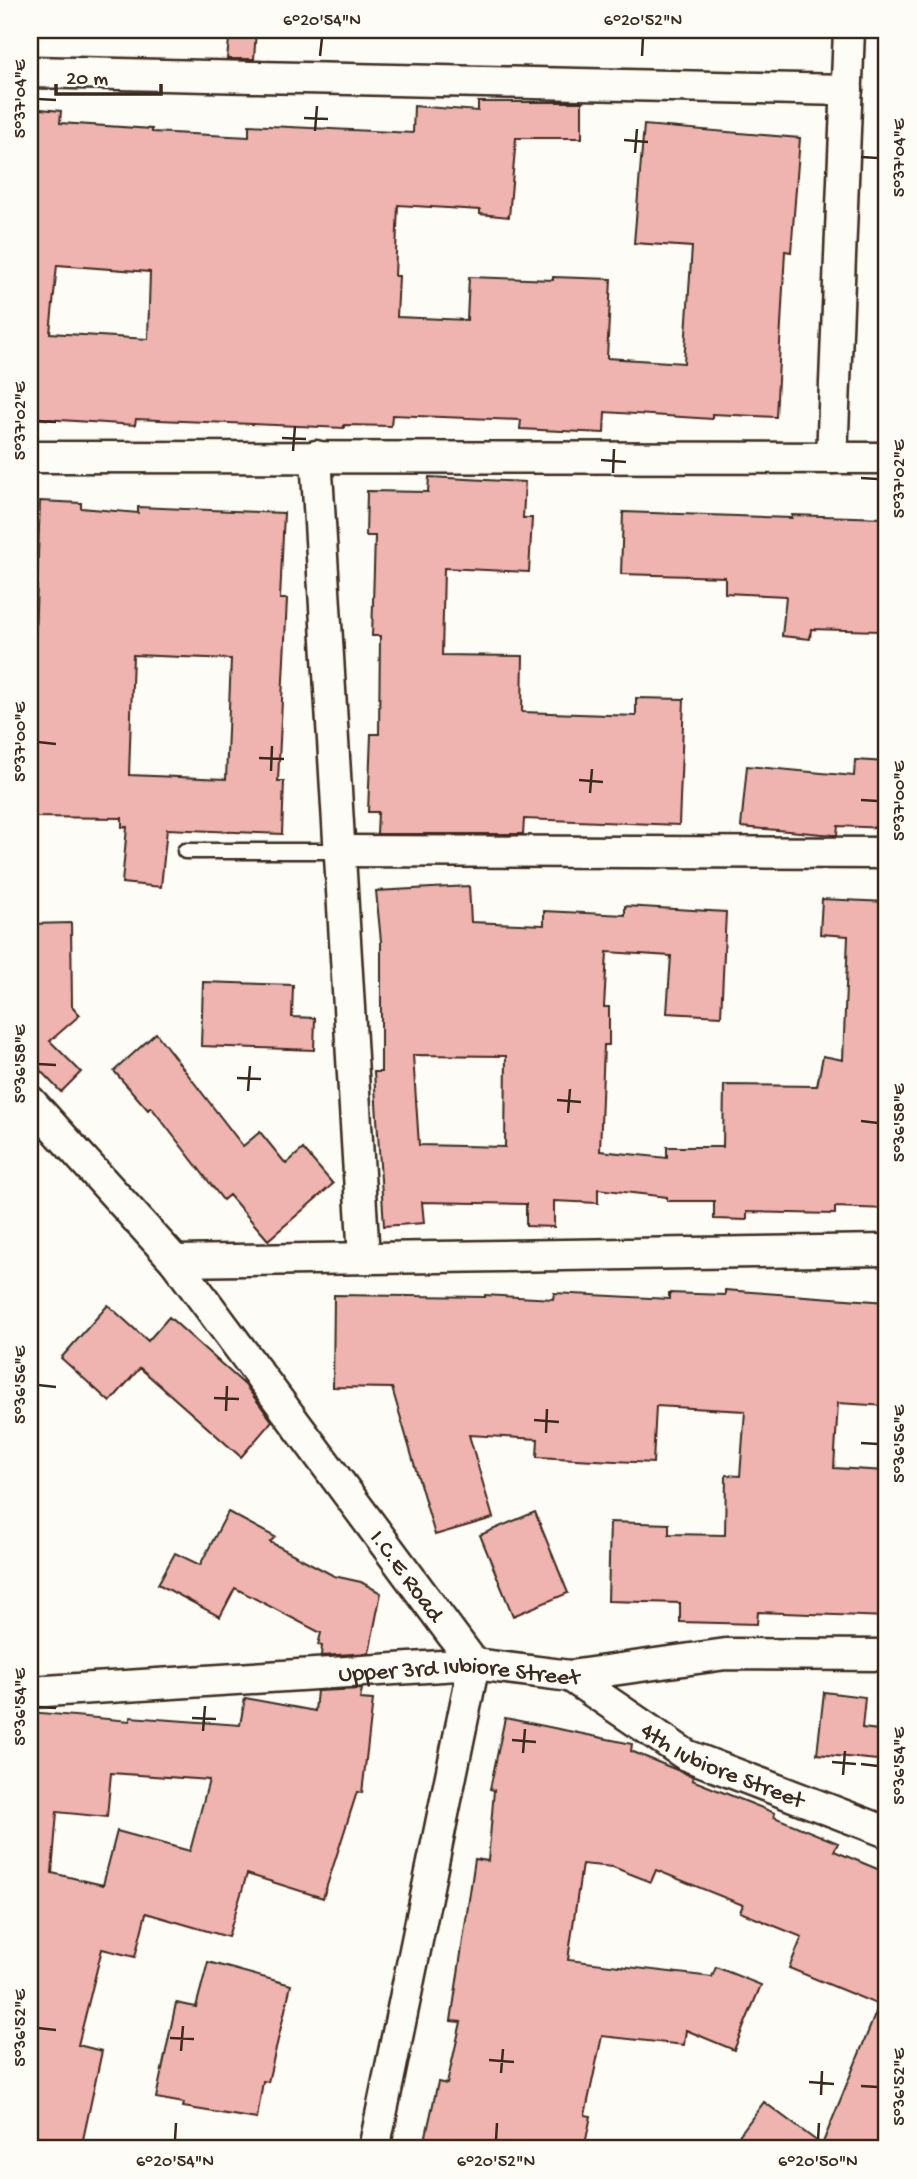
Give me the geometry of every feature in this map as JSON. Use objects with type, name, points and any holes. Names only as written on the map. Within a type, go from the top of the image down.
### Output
[{"type":"street","points":[[832,458],[849,30]]},
{"type":"street","points":[[30,72],[846,90]]},
{"type":"street","points":[[316,456],[364,1258]]},
{"type":"street","points":[[30,457],[887,458]]},
{"type":"street","points":[[340,851],[887,853]]},
{"type":"street","name":"I.C.E Road","points":[[30,1101],[175,1261],[474,1664]]},
{"type":"street","points":[[175,1261],[887,1251]]},
{"type":"street","name":"Upper 3rd Ivbiore Street","points":[[30,1692],[474,1664],[569,1676],[726,1654],[887,1654]]},
{"type":"street","points":[[374,2149],[474,1664]]},
{"type":"street","name":"4th Ivbiore Street","points":[[569,1676],[685,1755],[887,1832]]},
{"type":"lane","points":[[185,851],[340,851]]},
{"type":"building","points":[[230,30],[256,30],[254,59],[227,59]]},
{"type":"building","points":[[478,102],[582,102],[582,138],[516,138],[509,217],[480,214],[480,210],[398,205],[395,276],[399,276],[397,317],[467,320],[469,277],[611,279],[607,358],[684,363],[692,247],[634,243],[644,125],[800,138],[791,252],[785,251],[776,417],[712,414],[712,419],[605,412],[604,433],[520,429],[521,420],[392,415],[391,426],[344,425],[344,428],[136,419],[135,425],[30,418],[30,108],[61,111],[60,123],[152,129],[152,132],[249,137],[249,125],[413,133],[414,106],[478,111]],"holes":[[[57,265],[150,272],[148,339],[50,333]]]},
{"type":"building","points":[[429,477],[525,482],[523,518],[532,518],[529,572],[444,568],[442,655],[523,656],[522,712],[636,716],[636,698],[684,699],[679,825],[524,819],[523,834],[377,834],[378,812],[368,812],[371,734],[379,734],[380,636],[372,636],[375,536],[366,536],[367,491],[428,492]]},
{"type":"building","points":[[40,501],[81,503],[81,508],[138,513],[138,507],[284,513],[280,599],[287,599],[278,781],[284,781],[282,834],[167,829],[161,887],[122,883],[127,827],[122,827],[122,818],[30,817],[30,637],[35,637]],"holes":[[[133,655],[231,659],[226,779],[129,775]]]},
{"type":"building","points":[[623,512],[792,518],[792,515],[884,518],[880,631],[811,629],[810,639],[782,636],[786,596],[725,593],[725,577],[621,574]]},
{"type":"building","points":[[855,760],[887,762],[887,828],[838,826],[837,835],[834,835],[741,827],[747,766],[854,776]]},
{"type":"building","points":[[469,886],[471,922],[544,925],[544,911],[625,915],[625,906],[726,912],[721,1016],[667,1013],[671,956],[607,952],[604,1007],[609,1007],[609,1045],[604,1045],[600,1151],[667,1158],[667,1147],[723,1147],[724,1085],[817,1086],[823,1056],[843,1060],[848,936],[820,934],[822,899],[887,902],[887,1209],[835,1207],[835,1214],[747,1212],[747,1220],[714,1219],[714,1201],[667,1201],[667,1197],[598,1189],[598,1203],[554,1201],[554,1227],[526,1226],[526,1204],[422,1202],[424,1223],[384,1226],[374,1072],[381,1072],[381,941],[376,891]],"holes":[[[413,1055],[506,1056],[505,1147],[419,1145]]]},
{"type":"building","points":[[71,923],[72,1006],[80,1015],[50,1041],[81,1072],[61,1092],[30,1060],[30,924]]},
{"type":"building","points":[[203,982],[293,985],[292,1017],[315,1018],[314,1050],[201,1046]]},
{"type":"building","points":[[156,1033],[243,1146],[260,1132],[286,1164],[303,1149],[333,1184],[268,1240],[229,1195],[223,1200],[151,1107],[148,1110],[114,1071]]},
{"type":"building","points":[[725,1290],[887,1302],[887,1406],[838,1403],[834,1468],[887,1471],[887,1617],[758,1612],[757,1624],[680,1622],[680,1603],[608,1601],[610,1522],[669,1524],[669,1534],[725,1535],[726,1475],[740,1476],[745,1411],[656,1406],[653,1463],[537,1457],[538,1439],[469,1435],[493,1518],[435,1535],[392,1388],[333,1387],[334,1295],[485,1295],[553,1299],[554,1293],[669,1299],[669,1293],[725,1295]]},
{"type":"building","points":[[108,1305],[148,1341],[169,1317],[245,1385],[272,1421],[241,1457],[140,1368],[110,1402],[61,1358]]},
{"type":"building","points":[[228,1512],[275,1537],[270,1542],[334,1576],[361,1582],[381,1593],[369,1653],[321,1656],[322,1646],[318,1645],[321,1633],[235,1588],[220,1617],[158,1584],[175,1553],[200,1565]]},
{"type":"building","points":[[535,1512],[568,1593],[513,1616],[480,1535]]},
{"type":"building","points":[[362,1689],[360,1699],[373,1700],[362,1793],[357,1792],[323,1898],[247,1874],[228,1937],[146,1913],[135,1957],[102,1949],[78,2045],[102,2051],[81,2149],[30,2149],[30,1712],[130,1721],[130,1717],[240,1725],[245,1698],[315,1711],[317,1691]],"holes":[[[111,1773],[209,1780],[190,1851],[117,1831],[103,1885],[52,1873],[57,1812],[107,1817]]]},
{"type":"building","points":[[824,1692],[865,1697],[862,1728],[887,1731],[887,1761],[817,1754]]},
{"type":"building","points":[[505,1718],[632,1744],[631,1751],[694,1777],[692,1780],[775,1813],[774,1817],[838,1843],[834,1851],[887,1873],[887,2149],[729,2149],[764,2102],[822,2145],[879,2005],[789,1968],[802,1937],[740,1912],[743,1905],[656,1870],[651,1882],[613,1867],[582,1864],[568,1960],[712,1977],[716,1967],[761,1985],[734,2050],[686,2030],[684,2045],[602,2036],[585,2115],[591,2116],[584,2149],[423,2149],[438,2082],[447,2084],[461,2022],[451,2021],[475,1859],[488,1861],[494,1790],[490,1789]]},
{"type":"building","points":[[208,1962],[291,1985],[268,2082],[263,2081],[257,2119],[183,2107],[184,2103],[156,2098],[176,2003],[196,2007]]}]
